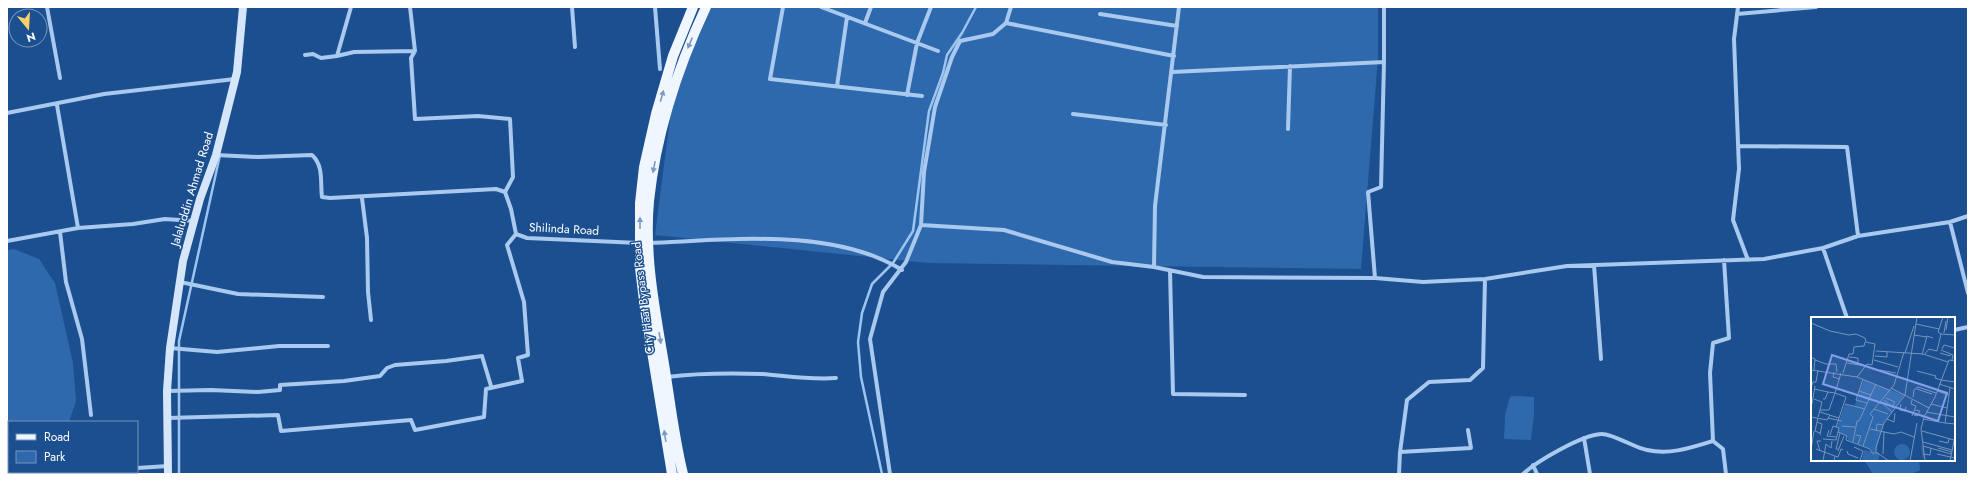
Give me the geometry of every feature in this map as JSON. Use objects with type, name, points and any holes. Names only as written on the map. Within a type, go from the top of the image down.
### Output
[{"type":"main road","name":"City Haat Bypass Road","points":[[683,474],[644,243],[640,203],[644,167],[653,129],[673,56],[693,7]]},
{"type":"main road","name":"City Haat Bypass Road","points":[[672,474],[645,309],[644,243],[653,175],[666,117],[683,60],[706,7]]},
{"type":"street","points":[[47,7],[60,78]]},
{"type":"street","name":"Jalaluddin Ahmad Road","points":[[168,470],[167,391],[170,348],[180,282],[194,221],[216,154],[235,79],[243,7]]},
{"type":"street","points":[[337,56],[351,7]]},
{"type":"street","points":[[216,154],[258,157],[312,155],[318,160],[320,168],[322,197],[362,198],[496,189],[505,192],[513,177],[510,119],[478,116],[414,119],[411,58],[415,51],[410,7]]},
{"type":"street","points":[[572,7],[575,47]]},
{"type":"street","points":[[655,7],[660,68]]},
{"type":"street","points":[[784,7],[770,79],[922,96]]},
{"type":"street","points":[[821,7],[938,51]]},
{"type":"street","points":[[864,23],[871,7]]},
{"type":"street","points":[[907,95],[918,43],[931,7]]},
{"type":"street","points":[[890,474],[870,339],[883,292],[906,262],[921,225],[924,172],[935,107],[952,57],[960,41],[993,34],[1006,23],[1011,7]]},
{"type":"street","points":[[1154,267],[1155,206],[1166,125],[1179,7]]},
{"type":"street","points":[[1375,278],[1368,192],[1381,187],[1384,7]]},
{"type":"street","points":[[1738,7],[1734,39],[1739,169],[1733,220],[1748,260]]},
{"type":"street","points":[[1737,14],[1816,7]]},
{"type":"street","points":[[1100,14],[1177,26]]},
{"type":"street","points":[[837,86],[847,17]]},
{"type":"street","points":[[1006,23],[1174,56]]},
{"type":"street","points":[[305,56],[313,54],[320,58],[354,52],[415,51]]},
{"type":"street","points":[[1172,72],[1384,62]]},
{"type":"street","points":[[1288,129],[1290,66]]},
{"type":"street","points":[[7,113],[57,105],[104,94],[235,79]]},
{"type":"street","points":[[57,105],[78,228]]},
{"type":"street","points":[[1074,114],[1166,125]]},
{"type":"street","points":[[1738,146],[1847,147],[1858,236]]},
{"type":"street","name":"Shilinda Road","points":[[505,192],[511,209],[516,234],[527,238],[644,243],[763,238],[814,242],[862,251],[887,261],[900,269]]},
{"type":"street","points":[[362,198],[367,238],[368,292],[371,320]]},
{"type":"street","points":[[921,225],[1004,230],[1112,262],[1154,267],[1203,277],[1375,278],[1423,282],[1485,279],[1567,266],[1764,259],[1823,248],[1858,236],[1950,222],[1968,216]]},
{"type":"street","points":[[7,241],[78,228],[133,224],[165,219],[194,221]]},
{"type":"street","points":[[1950,222],[1968,292]]},
{"type":"street","points":[[60,232],[66,282],[82,340],[91,415]]},
{"type":"street","points":[[167,418],[278,415],[281,431],[411,420],[415,430],[484,418],[486,389],[491,386],[522,381],[518,358],[528,355],[524,302],[507,246],[516,234]]},
{"type":"street","points":[[1823,248],[1847,317]]},
{"type":"street","points":[[1724,260],[1729,338],[1713,343],[1710,373],[1713,441],[1723,449],[1726,474]]},
{"type":"street","points":[[1594,265],[1601,359]]},
{"type":"street","points":[[1170,271],[1173,394],[1246,395]]},
{"type":"street","points":[[1399,474],[1400,452],[1407,400],[1429,382],[1470,380],[1483,368],[1485,279]]},
{"type":"street","points":[[180,282],[238,294],[323,297]]},
{"type":"street","points":[[1955,330],[1968,327]]},
{"type":"street","points":[[170,348],[217,352],[279,346],[328,346]]},
{"type":"street","points":[[167,391],[211,390],[258,392],[280,390],[280,385],[380,376],[387,368],[395,365],[446,361],[482,356],[491,386]]},
{"type":"street","points":[[666,377],[762,374],[790,378],[836,378]]},
{"type":"street","points":[[1400,452],[1471,448],[1468,430]]},
{"type":"street","points":[[1523,474],[1533,465],[1584,438],[1602,433],[1647,450],[1675,452],[1713,441]]},
{"type":"street","points":[[1584,438],[1590,474]]},
{"type":"street","points":[[1533,465],[1537,474]]},
{"type":"street","points":[[138,468],[168,470]]},
{"type":"green space","points":[[711,7],[1378,7],[1378,58],[1361,269],[928,263],[655,235],[673,95]]},
{"type":"green space","points":[[14,249],[39,259],[55,283],[73,363],[76,401],[69,421],[8,421],[8,446],[7,446],[7,250]]},
{"type":"green space","points":[[1510,397],[1534,397],[1534,415],[1531,440],[1504,439],[1505,415]]},
{"type":"green space","points":[[1865,461],[1919,461],[1920,470],[1912,474],[1873,474]]},
{"type":"waterway","points":[[882,474],[861,377],[858,342],[862,313],[872,284],[893,263],[913,231],[929,111],[943,73],[947,55],[962,33],[976,7]]},
{"type":"waterway","points":[[179,474],[179,341],[220,155]]}]
